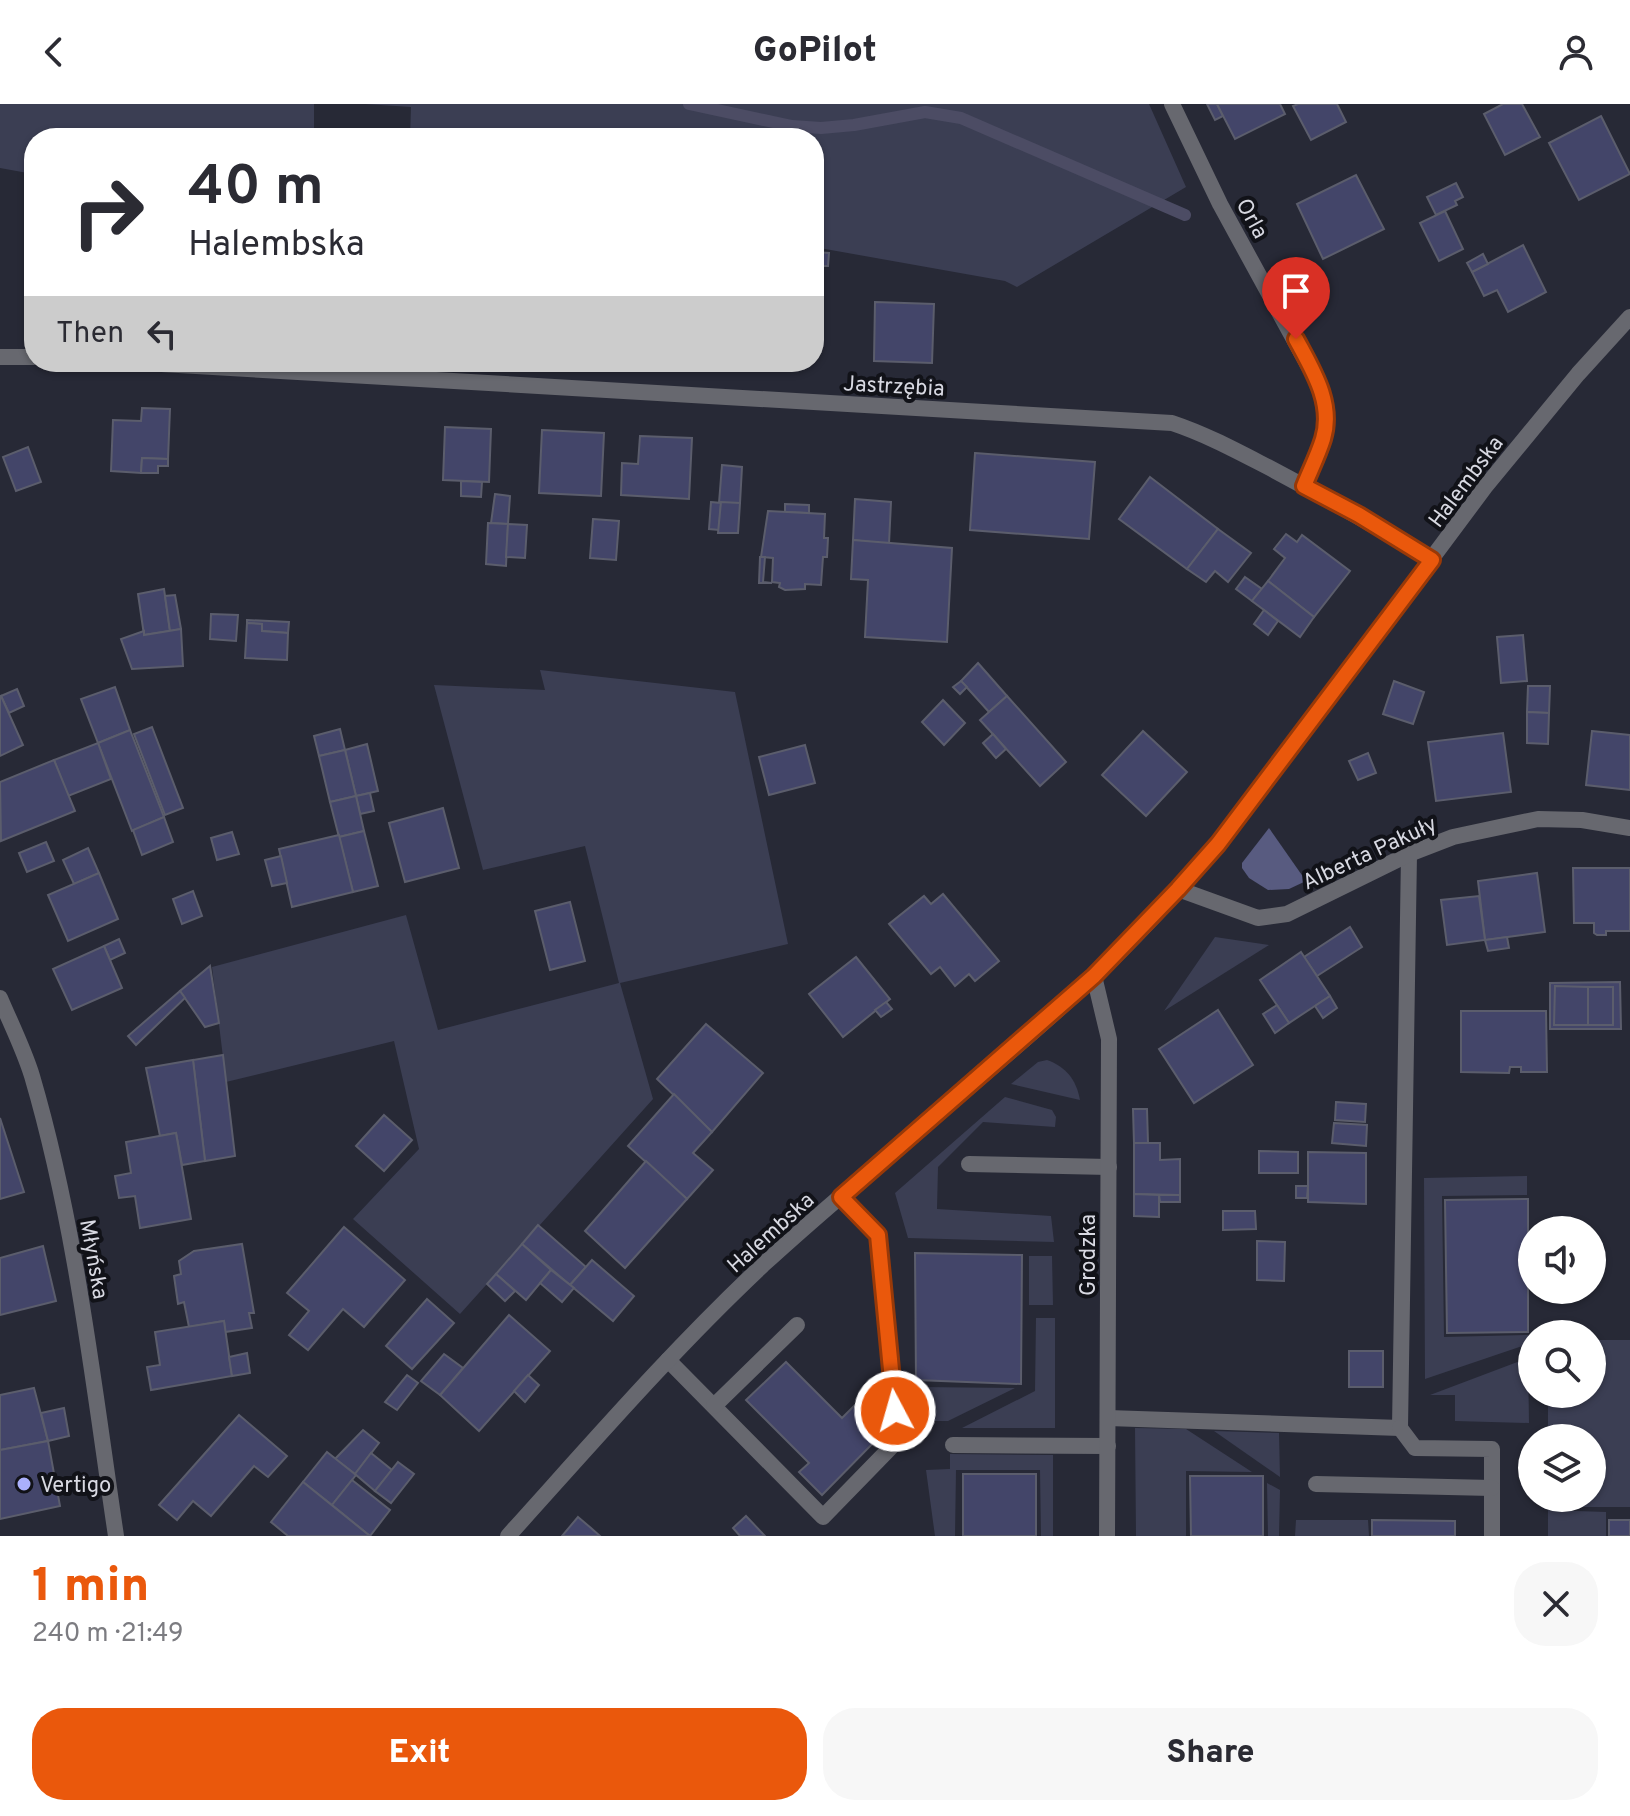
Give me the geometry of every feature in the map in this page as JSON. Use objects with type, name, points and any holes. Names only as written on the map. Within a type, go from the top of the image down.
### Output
[{"type":"street","name":"Orla","points":[[1172,104],[1220,204],[1320,387],[1327,419],[1304,486]]},
{"type":"street","name":"Halembska","points":[[508,1536],[668,1360],[764,1264],[1094,976],[1178,889],[1218,844],[1505,463],[1578,374],[1630,317]]},
{"type":"street","points":[[0,357],[24,357]]},
{"type":"street","name":"Jastrzębia","points":[[298,372],[1172,423],[1199,431],[1304,486],[1359,515],[1432,560]]},
{"type":"street","name":"Alberta Pakuły","points":[[1178,889],[1258,918],[1273,918],[1409,854],[1453,837],[1538,819],[1582,820],[1630,828]]},
{"type":"street","points":[[1409,854],[1400,1428],[1415,1448],[1492,1449],[1492,1536]]},
{"type":"street","name":"Grodzka","points":[[1094,976],[1109,1039],[1107,1536]]},
{"type":"street","name":"Młyńska","points":[[0,998],[31,1073],[57,1172],[77,1275],[116,1536]]},
{"type":"street","points":[[969,1164],[1109,1167]]},
{"type":"street","points":[[668,1360],[823,1517],[898,1440],[878,1235],[841,1197]]},
{"type":"street","points":[[714,1406],[797,1325]]},
{"type":"street","points":[[1108,1418],[1400,1428]]},
{"type":"street","points":[[953,1445],[1108,1446]]},
{"type":"street","points":[[1316,1484],[1492,1488]]},
{"type":"shaded area","points":[[0,104],[314,104],[314,128],[24,128],[24,172],[0,168]]},
{"type":"shaded area","points":[[365,104],[1149,104],[1186,187],[1017,287],[1005,281],[824,249],[824,128],[410,128],[411,107]]},
{"type":"shaded area","points":[[540,670],[735,692],[788,944],[620,983],[653,1099],[460,1314],[353,1219],[419,1149],[394,1041],[226,1082],[212,967],[406,915],[438,1030],[619,983],[585,846],[483,870],[434,685],[545,690]]},
{"type":"shaded area","points":[[1269,828],[1306,881],[1289,889],[1268,890],[1249,878],[1242,868],[1242,863]]},
{"type":"shaded area","points":[[1215,937],[1269,945],[1164,1011]]},
{"type":"shaded area","points":[[1047,1060],[1069,1075],[1080,1100],[1011,1084],[1038,1062]]},
{"type":"shaded area","points":[[1005,1097],[1052,1110],[1056,1117],[1055,1127],[983,1122],[938,1167],[937,1209],[1051,1216],[1054,1242],[908,1238],[895,1193]]},
{"type":"shaded area","points":[[1527,1176],[1527,1195],[1442,1196],[1444,1337],[1518,1335],[1518,1347],[1425,1379],[1424,1178]]},
{"type":"shaded area","points":[[1029,1256],[1052,1256],[1053,1305],[1029,1305]]},
{"type":"shaded area","points":[[1036,1318],[1055,1318],[1055,1428],[962,1428],[1035,1391]]},
{"type":"shaded area","points":[[1606,1340],[1630,1340],[1630,1507],[1606,1507],[1606,1424],[1548,1424],[1548,1408],[1606,1408]]},
{"type":"shaded area","points":[[1518,1362],[1518,1408],[1529,1408],[1529,1423],[1455,1421],[1455,1395],[1430,1395]]},
{"type":"shaded area","points":[[917,1387],[1015,1388],[948,1421],[922,1421]]},
{"type":"shaded area","points":[[1135,1428],[1186,1429],[1252,1472],[1186,1471],[1186,1536],[1136,1536]]},
{"type":"shaded area","points":[[1214,1431],[1279,1433],[1280,1477]]},
{"type":"shaded area","points":[[950,1454],[1053,1455],[1053,1536],[1041,1536],[1040,1470],[956,1470],[955,1536],[935,1536],[926,1470],[950,1469]]},
{"type":"shaded area","points":[[1267,1483],[1280,1490],[1279,1536],[1268,1536]]},
{"type":"shaded area","points":[[1548,1512],[1606,1512],[1606,1536],[1548,1536]]},
{"type":"shaded area","points":[[1296,1520],[1368,1520],[1369,1536],[1295,1536]]},
{"type":"building","points":[[1207,104],[1217,104],[1223,116],[1215,120]]},
{"type":"building","points":[[1217,104],[1280,104],[1285,114],[1235,139]]},
{"type":"building","points":[[1337,104],[1346,122],[1311,140],[1293,106]]},
{"type":"building","points":[[1503,104],[1522,104],[1540,137],[1505,155],[1484,114]]},
{"type":"building","points":[[1601,116],[1630,174],[1579,200],[1549,143]]},
{"type":"building","points":[[1356,175],[1384,229],[1323,259],[1297,204]]},
{"type":"building","points":[[1456,183],[1463,197],[1455,201],[1457,205],[1436,215],[1427,197]]},
{"type":"building","points":[[1445,211],[1463,249],[1439,261],[1420,223]]},
{"type":"building","points":[[1523,245],[1546,292],[1508,312],[1497,290],[1484,296],[1472,272]]},
{"type":"building","points":[[824,253],[829,253],[828,266],[824,266]]},
{"type":"building","points":[[1483,254],[1488,264],[1472,272],[1467,263]]},
{"type":"building","points":[[875,302],[934,304],[932,363],[874,361]]},
{"type":"building","points":[[142,408],[170,409],[168,459],[142,458],[141,473],[111,471],[113,420],[141,421]]},
{"type":"building","points":[[445,427],[491,429],[489,482],[443,480]]},
{"type":"building","points":[[542,430],[604,433],[601,496],[539,493]]},
{"type":"building","points":[[640,436],[692,438],[689,499],[621,495],[622,463],[638,464]]},
{"type":"building","points":[[28,447],[41,482],[16,491],[3,457]]},
{"type":"building","points":[[975,453],[1095,462],[1089,539],[970,530]]},
{"type":"building","points":[[142,458],[168,459],[168,466],[158,466],[158,473],[141,473]]},
{"type":"building","points":[[722,465],[742,467],[740,503],[719,503]]},
{"type":"building","points":[[1150,477],[1218,529],[1187,569],[1119,519]]},
{"type":"building","points":[[461,481],[482,482],[481,497],[461,496]]},
{"type":"building","points":[[495,494],[510,496],[508,524],[491,523]]},
{"type":"building","points":[[855,499],[891,502],[889,544],[853,540]]},
{"type":"building","points":[[711,502],[721,503],[719,530],[709,529]]},
{"type":"building","points":[[721,502],[740,503],[738,533],[718,533]]},
{"type":"building","points":[[785,504],[809,505],[809,513],[785,512]]},
{"type":"building","points":[[768,511],[825,514],[827,557],[823,557],[821,585],[805,584],[805,589],[785,590],[779,587],[780,583],[772,582],[773,558],[761,557]]},
{"type":"building","points":[[593,519],[619,521],[616,560],[590,558]]},
{"type":"building","points":[[488,523],[508,524],[506,566],[486,564]]},
{"type":"building","points":[[508,524],[527,525],[525,558],[506,557]]},
{"type":"building","points":[[1218,529],[1251,553],[1228,582],[1215,571],[1206,582],[1187,569]]},
{"type":"building","points":[[1286,534],[1297,542],[1302,535],[1350,571],[1314,617],[1268,581],[1285,558],[1274,549]]},
{"type":"building","points":[[853,540],[952,548],[947,642],[865,637],[868,580],[851,579]]},
{"type":"building","points":[[760,557],[765,557],[763,582],[772,583],[759,583]]},
{"type":"building","points":[[1245,577],[1262,589],[1252,601],[1236,589]]},
{"type":"building","points":[[1268,581],[1314,617],[1300,637],[1252,601]]},
{"type":"building","points":[[164,589],[170,631],[144,635],[138,594]]},
{"type":"building","points":[[175,595],[181,629],[170,631],[165,596]]},
{"type":"building","points":[[1264,610],[1278,621],[1268,635],[1254,624]]},
{"type":"building","points":[[211,614],[238,615],[236,641],[210,639]]},
{"type":"building","points":[[247,620],[289,622],[288,633],[262,631],[262,624],[247,623]]},
{"type":"building","points":[[247,623],[262,624],[262,631],[288,633],[287,660],[245,658]]},
{"type":"building","points":[[181,629],[183,666],[132,669],[121,639],[144,631],[144,635]]},
{"type":"building","points":[[1523,635],[1527,681],[1501,683],[1497,637]]},
{"type":"building","points":[[978,663],[1007,696],[989,712],[961,681]]},
{"type":"building","points":[[961,681],[967,687],[960,694],[953,687]]},
{"type":"building","points":[[1394,681],[1424,692],[1413,724],[1383,714]]},
{"type":"building","points":[[1528,686],[1550,686],[1549,713],[1527,712]]},
{"type":"building","points":[[115,687],[130,730],[98,743],[81,699]]},
{"type":"building","points":[[17,689],[24,706],[9,713],[1,696]]},
{"type":"building","points":[[1007,696],[1066,762],[1040,786],[980,720]]},
{"type":"building","points":[[0,697],[23,745],[0,756]]},
{"type":"building","points":[[943,700],[965,723],[944,745],[922,722]]},
{"type":"building","points":[[1527,712],[1549,713],[1548,744],[1527,743]]},
{"type":"building","points":[[152,727],[183,808],[165,815],[134,734]]},
{"type":"building","points":[[340,729],[345,750],[319,756],[314,736]]},
{"type":"building","points":[[130,730],[164,817],[132,831],[98,743]]},
{"type":"building","points":[[1143,731],[1187,772],[1146,816],[1102,775]]},
{"type":"building","points":[[1592,731],[1630,735],[1630,790],[1586,785]]},
{"type":"building","points":[[1503,733],[1511,792],[1436,801],[1428,742]]},
{"type":"building","points":[[993,734],[1006,749],[996,758],[983,743]]},
{"type":"building","points":[[98,743],[111,779],[68,796],[54,760]]},
{"type":"building","points":[[367,744],[378,791],[356,796],[345,750]]},
{"type":"building","points":[[805,745],[815,783],[769,795],[759,757]]},
{"type":"building","points":[[345,750],[356,796],[330,802],[319,756]]},
{"type":"building","points":[[1368,753],[1376,773],[1358,780],[1349,761]]},
{"type":"building","points":[[54,760],[75,811],[1,841],[0,782]]},
{"type":"building","points":[[370,793],[374,811],[360,814],[356,796]]},
{"type":"building","points":[[356,796],[364,831],[339,837],[330,802]]},
{"type":"building","points":[[443,808],[459,868],[405,882],[389,823]]},
{"type":"building","points":[[164,817],[173,842],[142,855],[133,830]]},
{"type":"building","points":[[364,831],[378,886],[353,892],[339,837]]},
{"type":"building","points":[[232,832],[239,854],[217,860],[211,838]]},
{"type":"building","points":[[339,835],[353,892],[292,907],[279,849]]},
{"type":"building","points":[[46,842],[54,861],[27,872],[19,853]]},
{"type":"building","points":[[88,848],[99,873],[74,884],[63,860]]},
{"type":"building","points":[[281,856],[287,883],[272,886],[265,860]]},
{"type":"building","points":[[1573,868],[1630,868],[1630,931],[1606,931],[1606,935],[1597,935],[1594,933],[1594,923],[1574,923]]},
{"type":"building","points":[[99,873],[118,919],[68,941],[48,895]]},
{"type":"building","points":[[1537,873],[1545,932],[1485,940],[1478,881]]},
{"type":"building","points":[[193,891],[202,916],[182,924],[173,899]]},
{"type":"building","points":[[943,894],[999,961],[975,981],[969,974],[955,986],[940,967],[931,974],[889,924],[924,896],[931,904]]},
{"type":"building","points":[[1479,896],[1485,940],[1447,945],[1441,900]]},
{"type":"building","points":[[570,902],[585,961],[550,970],[535,911]]},
{"type":"building","points":[[1350,927],[1362,947],[1317,976],[1304,957]]},
{"type":"building","points":[[1507,937],[1509,948],[1488,951],[1485,940]]},
{"type":"building","points":[[119,939],[125,953],[110,960],[104,946]]},
{"type":"building","points":[[104,946],[122,988],[72,1010],[53,969]]},
{"type":"building","points":[[1301,952],[1330,996],[1289,1023],[1260,980]]},
{"type":"building","points":[[856,957],[890,999],[843,1037],[809,994]]},
{"type":"building","points":[[210,966],[219,1023],[205,1027],[180,991]]},
{"type":"building","points":[[1620,982],[1621,1029],[1550,1029],[1550,983]]},
{"type":"building","points":[[1555,986],[1588,987],[1588,1025],[1554,1025]]},
{"type":"building","points":[[1588,987],[1613,987],[1613,1025],[1588,1025]]},
{"type":"building","points":[[180,991],[185,998],[136,1045],[128,1036]]},
{"type":"building","points":[[1330,996],[1337,1008],[1323,1018],[1315,1006]]},
{"type":"building","points":[[886,1002],[892,1009],[881,1017],[875,1010]]},
{"type":"building","points":[[1277,1005],[1289,1023],[1275,1033],[1263,1014]]},
{"type":"building","points":[[1218,1010],[1253,1065],[1194,1103],[1159,1049]]},
{"type":"building","points":[[1461,1011],[1546,1011],[1547,1072],[1521,1072],[1521,1067],[1510,1067],[1509,1073],[1461,1072]]},
{"type":"building","points":[[706,1024],[763,1073],[712,1132],[657,1079]]},
{"type":"building","points":[[223,1055],[235,1156],[205,1161],[193,1060]]},
{"type":"building","points":[[193,1060],[205,1161],[182,1165],[176,1133],[160,1136],[146,1068]]},
{"type":"building","points":[[674,1094],[712,1132],[693,1153],[713,1170],[687,1199],[628,1146]]},
{"type":"building","points":[[1336,1102],[1366,1104],[1365,1122],[1335,1120]]},
{"type":"building","points":[[1133,1109],[1147,1109],[1148,1143],[1134,1143]]},
{"type":"building","points":[[384,1115],[412,1140],[384,1171],[356,1146]]},
{"type":"building","points":[[0,1118],[24,1192],[0,1199]]},
{"type":"building","points":[[1334,1123],[1367,1125],[1366,1146],[1332,1143]]},
{"type":"building","points":[[176,1133],[191,1219],[140,1228],[135,1196],[119,1198],[115,1176],[131,1173],[126,1142]]},
{"type":"building","points":[[1134,1143],[1160,1143],[1160,1160],[1180,1159],[1180,1195],[1134,1194]]},
{"type":"building","points":[[1259,1151],[1298,1152],[1298,1173],[1259,1173]]},
{"type":"building","points":[[1308,1152],[1366,1153],[1366,1204],[1308,1202]]},
{"type":"building","points":[[646,1161],[687,1199],[625,1268],[585,1231]]},
{"type":"building","points":[[1296,1186],[1308,1186],[1307,1198],[1296,1198]]},
{"type":"building","points":[[1134,1194],[1159,1195],[1159,1217],[1134,1216]]},
{"type":"building","points":[[1159,1195],[1180,1195],[1180,1202],[1160,1202]]},
{"type":"building","points":[[1528,1199],[1528,1216],[1518,1216],[1518,1304],[1528,1304],[1528,1320],[1518,1320],[1518,1332],[1447,1333],[1445,1200]]},
{"type":"building","points":[[1223,1211],[1255,1211],[1256,1229],[1223,1230]]},
{"type":"building","points":[[538,1225],[586,1267],[570,1285],[522,1244]]},
{"type":"building","points":[[344,1227],[405,1280],[364,1327],[343,1309],[308,1350],[289,1335],[309,1311],[287,1293]]},
{"type":"building","points":[[1257,1241],[1285,1242],[1284,1281],[1257,1280]]},
{"type":"building","points":[[242,1244],[254,1313],[249,1313],[252,1328],[225,1332],[224,1321],[189,1327],[184,1302],[178,1304],[174,1276],[181,1274],[179,1261],[194,1251]]},
{"type":"building","points":[[522,1244],[551,1270],[526,1300],[496,1274]]},
{"type":"building","points":[[43,1246],[56,1301],[0,1315],[0,1258]]},
{"type":"building","points":[[915,1253],[1022,1255],[1021,1384],[916,1380]]},
{"type":"building","points":[[592,1260],[634,1296],[613,1321],[570,1285]]},
{"type":"building","points":[[551,1270],[574,1288],[562,1302],[540,1283]]},
{"type":"building","points":[[496,1274],[515,1291],[505,1301],[487,1284]]},
{"type":"building","points":[[427,1299],[454,1323],[412,1369],[386,1346]]},
{"type":"building","points":[[509,1315],[550,1351],[479,1431],[440,1395]]},
{"type":"building","points":[[224,1321],[232,1376],[151,1390],[147,1367],[160,1365],[155,1332]]},
{"type":"building","points":[[1349,1351],[1383,1351],[1383,1387],[1349,1387]]},
{"type":"building","points":[[247,1353],[250,1373],[232,1376],[229,1357]]},
{"type":"building","points":[[444,1354],[463,1368],[440,1395],[421,1381]]},
{"type":"building","points":[[786,1362],[842,1418],[856,1404],[883,1433],[822,1495],[799,1472],[809,1463],[746,1400]]},
{"type":"building","points":[[407,1375],[418,1383],[397,1410],[385,1402]]},
{"type":"building","points":[[528,1375],[539,1385],[525,1402],[514,1391]]},
{"type":"building","points":[[34,1388],[48,1441],[0,1450],[0,1395]]},
{"type":"building","points":[[64,1408],[69,1436],[48,1441],[41,1413]]},
{"type":"building","points":[[239,1415],[287,1456],[268,1477],[254,1466],[211,1516],[193,1501],[177,1520],[159,1505]]},
{"type":"building","points":[[363,1430],[379,1443],[355,1474],[335,1459]]},
{"type":"building","points":[[48,1441],[60,1506],[0,1519],[0,1450]]},
{"type":"building","points":[[327,1452],[356,1475],[332,1505],[303,1482]]},
{"type":"building","points":[[371,1453],[392,1470],[375,1491],[355,1474]]},
{"type":"building","points":[[398,1462],[414,1474],[391,1503],[375,1491]]},
{"type":"building","points":[[963,1474],[1036,1474],[1036,1536],[963,1536]]},
{"type":"building","points":[[1190,1476],[1263,1476],[1263,1536],[1191,1536]]},
{"type":"building","points":[[352,1480],[390,1510],[370,1536],[332,1505]]},
{"type":"building","points":[[303,1482],[370,1536],[288,1536],[271,1522]]},
{"type":"building","points":[[746,1516],[765,1536],[740,1536],[733,1528]]},
{"type":"building","points":[[578,1517],[591,1528],[600,1536],[562,1536]]},
{"type":"building","points":[[1372,1520],[1455,1521],[1455,1536],[1372,1536]]},
{"type":"building","points":[[1609,1520],[1630,1520],[1630,1536],[1609,1536]]},
{"type":"waterway","points":[[689,104],[792,126],[821,128],[925,112],[961,118],[1185,215]]},
{"type":"place","name":"Vertigo","points":[[24,1484]]},
{"type":"route","points":[[895,1411],[878,1235],[841,1197],[1094,976],[1178,889],[1218,844],[1432,560],[1359,515],[1304,486],[1323,439],[1327,419],[1320,387],[1296,339]]}]
